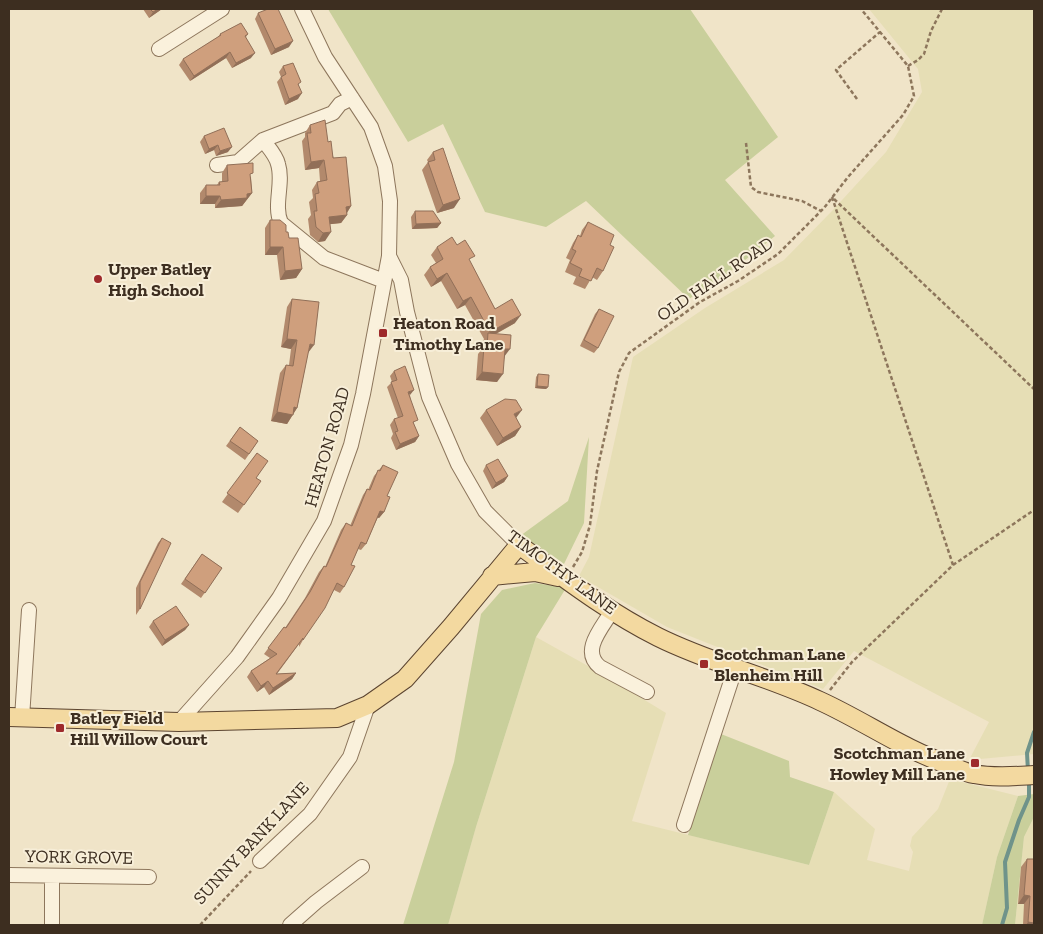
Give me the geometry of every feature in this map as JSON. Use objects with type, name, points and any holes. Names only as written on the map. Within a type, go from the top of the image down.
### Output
[{"type":"main road","name":"TIMOTHY LANE","points":[[519,546],[612,611],[658,637],[703,657],[791,688],[821,701],[896,742],[935,760],[973,774],[1008,777],[1034,775]]},
{"type":"main road","points":[[15,717],[179,722],[338,718],[368,705],[405,679],[452,627],[492,576],[519,546]]},
{"type":"main road","points":[[492,576],[534,572],[566,579]]},
{"type":"street","points":[[159,49],[222,9]]},
{"type":"street","name":"TIMOTHY LANE","points":[[302,9],[324,57],[371,128],[385,166],[390,200],[389,256],[401,280],[407,312],[429,396],[458,464],[485,511],[519,546]]},
{"type":"street","points":[[217,165],[238,162],[263,140],[333,114],[340,104],[352,98]]},
{"type":"street","points":[[263,140],[278,164],[278,215],[281,223],[324,258],[384,282]]},
{"type":"street","name":"HEATON ROAD","points":[[179,722],[237,657],[278,598],[324,521],[351,444],[363,394],[389,256]]},
{"type":"street","points":[[15,717],[29,610]]},
{"type":"street","points":[[612,611],[592,646],[592,658],[600,667],[647,692]]},
{"type":"street","points":[[684,824],[735,669]]},
{"type":"street","name":"SUNNY BANK LANE","points":[[260,861],[310,814],[350,757],[368,705]]},
{"type":"street","points":[[290,925],[306,919],[362,867]]},
{"type":"street","name":"YORK GROVE","points":[[9,875],[149,877]]},
{"type":"street","points":[[52,876],[52,925]]},
{"type":"path","name":"OLD HALL ROAD","points":[[566,579],[582,552],[590,525],[597,470],[619,372],[629,353],[700,302],[738,281],[778,254],[821,211],[848,177],[903,116],[914,96],[908,66],[861,9]]},
{"type":"path","points":[[908,66],[924,54],[942,9]]},
{"type":"path","points":[[857,99],[836,70],[880,32]]},
{"type":"path","points":[[746,143],[751,187],[758,192],[802,201],[821,211]]},
{"type":"path","points":[[832,197],[1034,389]]},
{"type":"path","points":[[832,197],[953,565]]},
{"type":"path","points":[[821,701],[852,662],[953,565],[1034,510]]},
{"type":"path","name":"SUNNY BANK LANE","points":[[200,925],[260,861]]},
{"type":"shaded area","points":[[869,9],[1034,9],[1034,754],[969,760],[989,722],[854,651],[823,689],[667,627],[579,576],[589,557],[633,357],[705,308],[784,260],[886,152],[922,92],[918,69]]},
{"type":"shaded area","points":[[536,637],[666,713],[632,821],[809,865],[834,792],[875,829],[867,860],[909,871],[913,852],[910,846],[912,837],[938,809],[950,779],[1018,796],[997,857],[982,925],[448,925],[476,827]]},
{"type":"shaded area","points":[[1034,817],[1034,925],[1015,925],[1024,837]]},
{"type":"green space","points":[[328,9],[690,9],[778,137],[725,180],[775,236],[735,268],[689,299],[586,201],[546,227],[485,212],[443,124],[408,142]]},
{"type":"green space","points":[[589,437],[584,523],[563,566],[520,536],[568,501]]},
{"type":"green space","points":[[535,583],[566,588],[536,637],[476,827],[448,925],[403,925],[454,762],[481,614],[502,590]]},
{"type":"green space","points":[[721,734],[789,761],[790,777],[834,792],[809,865],[688,835]]},
{"type":"green space","points":[[1034,794],[1034,817],[1024,837],[1015,925],[982,925],[997,857],[1018,796]]},
{"type":"building","points":[[268,9],[278,9],[293,41],[275,49],[258,13]]},
{"type":"building","points":[[241,23],[248,34],[245,36],[255,53],[236,63],[230,52],[194,76],[183,59],[220,34]]},
{"type":"building","points":[[293,63],[301,82],[298,84],[302,93],[289,99],[281,77],[286,74],[283,66]]},
{"type":"building","points":[[325,120],[328,142],[331,141],[333,158],[346,157],[351,206],[346,207],[347,215],[329,217],[331,232],[323,233],[316,227],[314,211],[317,211],[315,194],[319,193],[317,182],[327,180],[324,160],[311,162],[307,133],[311,133],[310,125]]},
{"type":"building","points":[[224,128],[232,147],[220,151],[218,145],[209,149],[204,136]]},
{"type":"building","points":[[443,148],[460,199],[443,205],[428,162],[435,160],[433,152]]},
{"type":"building","points":[[253,163],[253,173],[250,174],[252,193],[247,194],[247,198],[221,200],[220,196],[206,196],[206,185],[220,185],[219,182],[228,181],[227,165]]},
{"type":"building","points":[[415,211],[433,211],[441,223],[416,224]]},
{"type":"building","points":[[270,220],[280,220],[286,225],[286,232],[288,232],[289,238],[298,238],[302,269],[285,271],[283,247],[270,247]]},
{"type":"building","points":[[588,222],[614,235],[610,245],[614,247],[603,271],[597,268],[591,281],[579,276],[582,269],[570,263],[576,251],[572,249],[578,235],[581,237]]},
{"type":"building","points":[[452,237],[457,245],[465,240],[475,256],[469,259],[495,309],[512,299],[521,315],[490,332],[471,297],[463,301],[447,273],[437,279],[430,267],[443,259],[437,247]]},
{"type":"building","points":[[292,299],[319,302],[314,345],[310,344],[297,408],[294,407],[293,415],[277,412],[286,365],[293,366],[297,340],[287,339]]},
{"type":"building","points":[[599,309],[614,316],[598,348],[584,340]]},
{"type":"building","points":[[488,333],[511,335],[510,349],[505,349],[503,374],[482,372],[484,346],[487,346]]},
{"type":"building","points":[[405,366],[414,390],[408,392],[418,420],[413,422],[419,436],[400,444],[395,432],[398,431],[394,419],[403,416],[391,382],[397,380],[394,371]]},
{"type":"building","points":[[538,374],[549,375],[548,387],[537,386]]},
{"type":"building","points":[[505,399],[516,400],[522,410],[514,414],[521,427],[503,438],[486,410]]},
{"type":"building","points":[[240,427],[258,441],[249,454],[230,441]]},
{"type":"building","points":[[257,453],[268,461],[256,478],[261,481],[244,505],[227,493]]},
{"type":"building","points":[[498,459],[508,476],[496,483],[486,465]]},
{"type":"building","points":[[383,465],[398,472],[387,496],[390,497],[384,512],[380,511],[366,544],[361,542],[351,565],[355,566],[344,587],[337,583],[325,608],[276,674],[296,673],[273,688],[268,681],[261,686],[251,671],[277,654],[268,648],[284,627],[286,628],[310,592],[324,566],[326,567],[346,523],[352,526],[367,489],[370,490],[378,470],[380,471]]},
{"type":"building","points":[[162,538],[171,543],[140,609],[140,582]]},
{"type":"building","points":[[202,554],[222,568],[205,593],[185,579]]},
{"type":"building","points":[[176,606],[189,625],[165,640],[153,621]]},
{"type":"building","points":[[1027,859],[1034,859],[1034,923],[1028,922],[1030,896],[1024,895]]},
{"type":"waterway","points":[[1028,771],[1027,753],[1034,732]]},
{"type":"waterway","points":[[1002,925],[1007,908],[1005,862],[1029,797],[1029,781]]},
{"type":"place","name":"Upper Batley High School","points":[[98,279]]},
{"type":"place","name":"Heaton Road Timothy Lane","points":[[383,333]]},
{"type":"place","name":"Scotchman Lane Blenheim Hill","points":[[704,664]]},
{"type":"place","name":"Batley Field Hill Willow Court","points":[[60,728]]},
{"type":"place","name":"Scotchman Lane Howley Mill Lane","points":[[975,763]]}]
